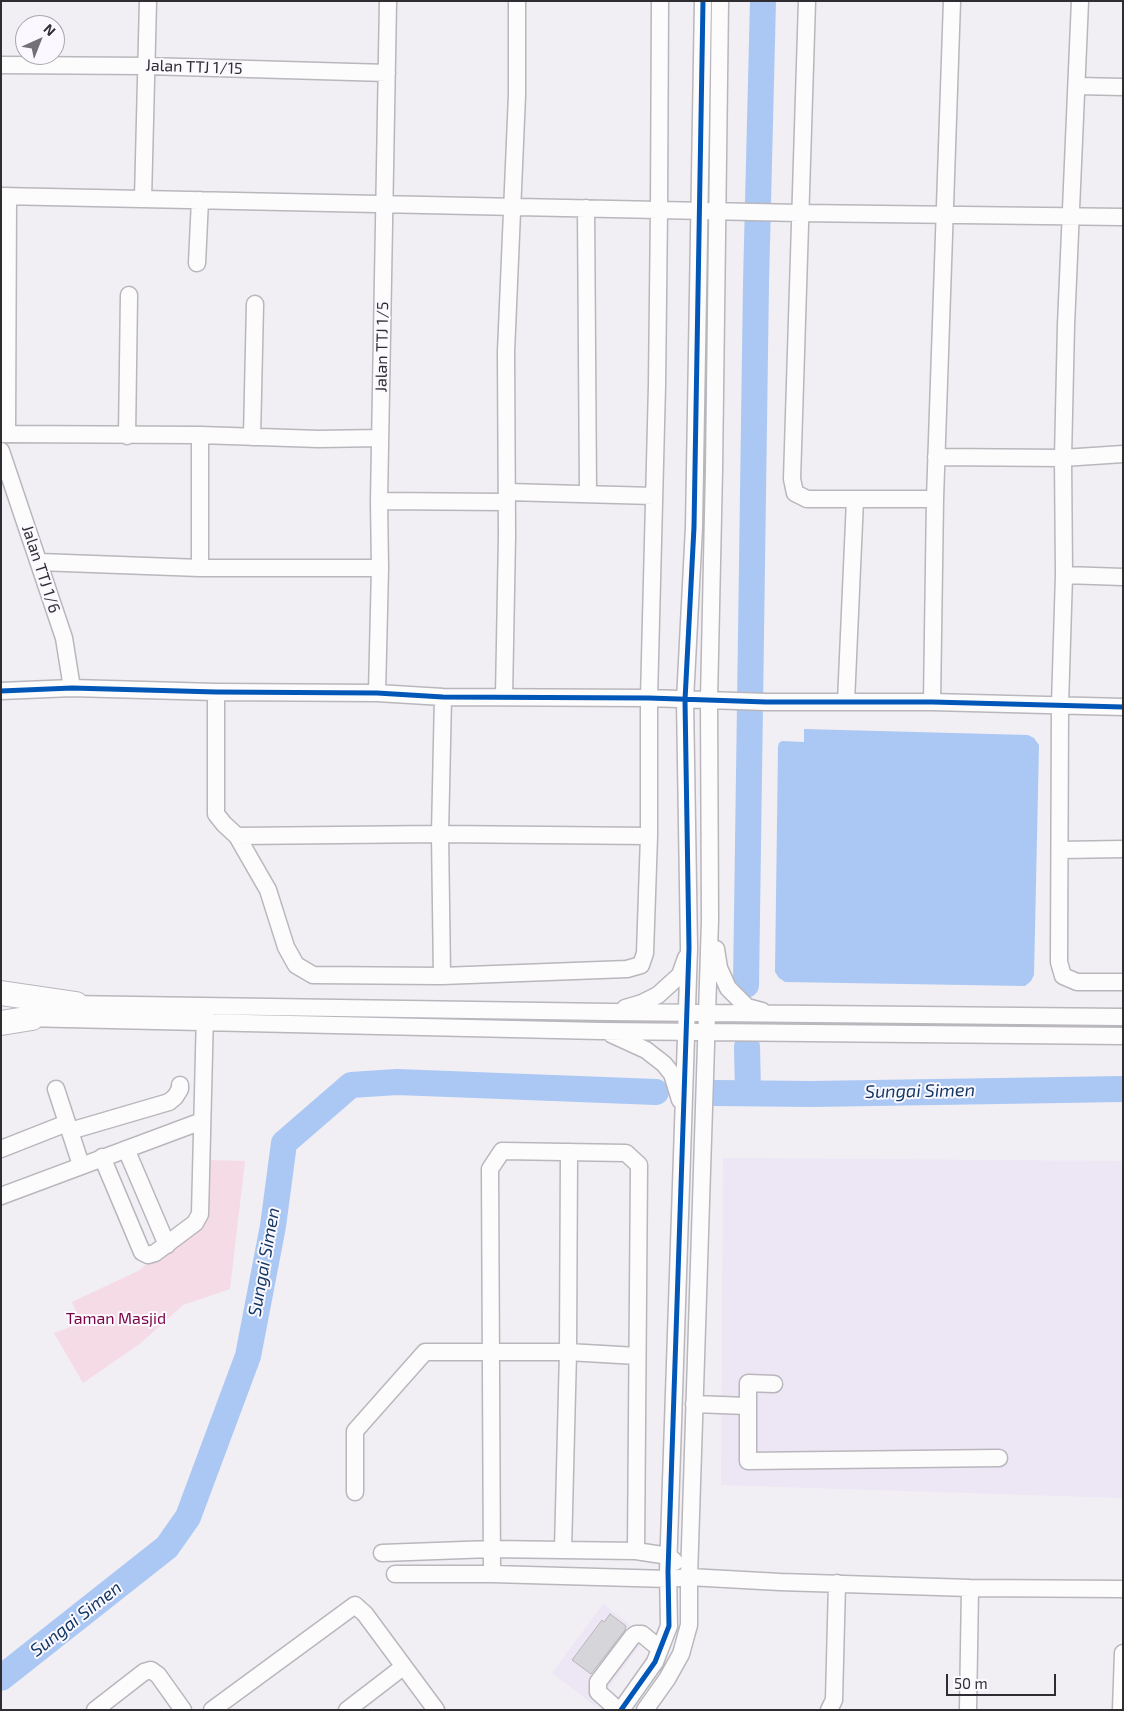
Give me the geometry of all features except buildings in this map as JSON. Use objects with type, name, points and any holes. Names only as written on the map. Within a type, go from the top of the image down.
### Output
[{"type":"highway","points":[[1,993],[76,1004]]},
{"type":"highway","points":[[1,1023],[32,1018]]},
{"type":"street","points":[[143,199],[148,1]]},
{"type":"street","name":"Jalan TTJ 1/5","points":[[377,693],[388,1]]},
{"type":"street","points":[[504,697],[507,497],[506,352],[517,95],[517,1]]},
{"type":"street","points":[[216,692],[216,814],[237,836],[268,890],[286,947],[296,964],[313,975],[442,976],[627,970],[640,965],[645,953],[649,836],[649,698],[659,210],[660,1]]},
{"type":"street","points":[[660,1649],[642,1634],[636,1634],[598,1682],[598,1692],[620,1710],[655,1662],[669,1626],[669,1556],[689,948],[685,700],[694,527],[703,1]]},
{"type":"street","points":[[646,1710],[681,1654],[689,1625],[694,1404],[710,920],[709,700],[720,1]]},
{"type":"street","points":[[806,1],[794,213],[792,479],[795,493],[807,499],[935,500]]},
{"type":"street","points":[[932,702],[936,458],[952,1]]},
{"type":"street","points":[[1080,1],[1066,324],[1063,458],[1064,575],[1060,705],[1059,962],[1063,976],[1078,982],[1123,982]]},
{"type":"street","name":"Jalan TTJ 1/15","points":[[1,65],[147,66],[387,74]]},
{"type":"street","points":[[1077,86],[1123,88]]},
{"type":"street","points":[[380,438],[319,439],[200,435],[4,434],[5,196],[794,213],[1123,217]]},
{"type":"street","points":[[197,262],[200,200]]},
{"type":"street","points":[[586,208],[588,493]]},
{"type":"street","points":[[127,436],[129,295]]},
{"type":"street","points":[[252,437],[255,304]]},
{"type":"street","points":[[200,435],[200,568]]},
{"type":"street","name":"Jalan TTJ 1/6","points":[[1,451],[64,638],[72,688]]},
{"type":"street","points":[[936,458],[1063,458],[1123,454]]},
{"type":"street","points":[[379,501],[588,493],[654,496]]},
{"type":"street","points":[[846,702],[855,500]]},
{"type":"street","points":[[39,562],[200,568],[380,568]]},
{"type":"street","points":[[1064,575],[1123,577]]},
{"type":"street","points":[[1,690],[72,688],[216,692],[377,693],[443,697],[649,698],[766,702],[932,702],[1123,707]]},
{"type":"street","points":[[442,976],[440,834],[443,697]]},
{"type":"street","points":[[237,836],[440,834],[649,836]]},
{"type":"street","points":[[1060,850],[1123,849]]},
{"type":"street","points":[[710,920],[719,968],[728,988],[747,1007],[774,1014]]},
{"type":"street","points":[[609,1012],[642,1003],[658,995],[680,975],[689,948]]},
{"type":"street","points":[[1,1003],[76,1004],[205,1014]]},
{"type":"street","points":[[1,1018],[205,1014],[320,1016],[609,1012],[1123,1017]]},
{"type":"street","points":[[102,1157],[142,1252],[148,1255],[155,1253],[195,1222],[200,1214],[205,1014]]},
{"type":"street","points":[[320,1016],[600,1031],[1123,1036]]},
{"type":"street","points":[[600,1031],[622,1038],[646,1050],[664,1064],[672,1074],[682,1104],[683,1149]]},
{"type":"street","points":[[1,1149],[69,1127],[169,1102],[175,1097],[180,1089],[180,1085]]},
{"type":"street","points":[[56,1088],[81,1166]]},
{"type":"street","points":[[1,1196],[202,1120]]},
{"type":"street","points":[[126,1149],[167,1245]]},
{"type":"street","points":[[492,1574],[490,1169],[502,1151],[626,1153],[639,1165],[636,1551]]},
{"type":"street","points":[[563,1550],[568,1352],[568,1152]]},
{"type":"street","points":[[355,1492],[355,1430],[425,1352],[568,1352],[637,1356]]},
{"type":"street","points":[[774,1384],[748,1383],[748,1461],[999,1458]]},
{"type":"street","points":[[694,1404],[747,1406]]},
{"type":"street","points":[[382,1553],[491,1549],[636,1551],[669,1556],[689,1577]]},
{"type":"street","points":[[395,1574],[492,1574],[669,1579],[689,1577],[970,1588],[1123,1589]]},
{"type":"street","points":[[829,1710],[834,1700],[837,1583]]},
{"type":"street","points":[[968,1710],[970,1588]]},
{"type":"street","points":[[212,1710],[355,1605],[365,1614],[436,1710]]},
{"type":"street","points":[[1122,1710],[1123,1653]]},
{"type":"street","points":[[347,1710],[403,1667]]},
{"type":"street","points":[[95,1710],[144,1672],[150,1670],[158,1675],[183,1710]]},
{"type":"shaded area","points":[[723,1158],[1123,1161],[1123,1498],[721,1485]]},
{"type":"shaded area","points":[[603,1604],[646,1637],[595,1706],[552,1673]]},
{"type":"green space","name":"Taman Masjid","points":[[205,1160],[245,1161],[230,1289],[183,1305],[141,1343],[83,1383],[54,1333],[81,1323],[72,1302],[140,1270],[195,1223]]},
{"type":"water","points":[[804,729],[1028,735],[1034,738],[1039,745],[1034,975],[1031,981],[1025,986],[785,982],[779,978],[775,972],[778,747],[782,741],[804,742]]},
{"type":"waterway","points":[[746,985],[756,283],[763,1]]},
{"type":"waterway","points":[[747,1047],[748,1093]]},
{"type":"waterway","name":"Sungai Simen","points":[[1,1678],[167,1547],[188,1517],[248,1356],[273,1226],[284,1143],[351,1085],[397,1082],[656,1092]]},
{"type":"waterway","name":"Sungai Simen","points":[[716,1093],[812,1094],[1123,1089]]},
{"type":"cycle path","points":[[621,1710],[655,1662],[669,1626],[668,1571],[689,948],[685,700],[694,527],[703,1]]},
{"type":"cycle path","points":[[1,691],[72,688],[216,692],[377,693],[443,697],[649,698],[766,702],[932,702],[1123,707]]}]
